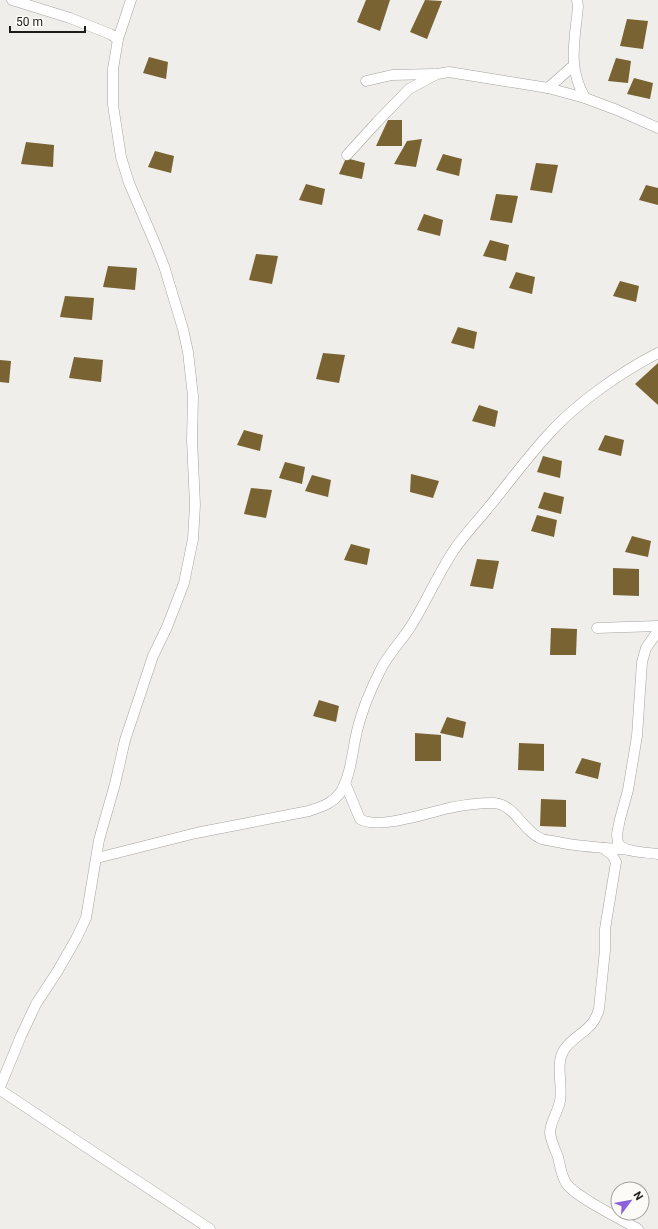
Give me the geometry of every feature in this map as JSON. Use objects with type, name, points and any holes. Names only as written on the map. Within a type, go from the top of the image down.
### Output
[{"type":"street","points":[[12,0],[70,18],[110,34],[118,39]]},
{"type":"street","points":[[130,0],[118,39],[113,69],[113,105],[121,157],[128,183],[164,266],[183,329],[188,352],[193,396],[192,440],[195,505],[193,539],[184,583],[167,627],[153,656],[136,702],[125,740],[100,840],[86,918],[69,952],[36,1004],[21,1036],[0,1089],[210,1229]]},
{"type":"street","points":[[577,0],[578,6],[573,66],[575,76],[585,98]]},
{"type":"street","points":[[548,88],[573,66]]},
{"type":"street","points":[[366,81],[392,75],[436,74],[449,72],[548,88],[585,98],[658,128]]},
{"type":"street","points":[[347,155],[409,89],[436,74]]},
{"type":"street","points":[[97,858],[196,833],[309,810],[326,805],[334,800],[345,783],[350,768],[358,726],[367,699],[379,672],[411,626],[454,551],[510,479],[548,434],[574,410],[606,386],[634,366],[658,353]]},
{"type":"street","points":[[597,628],[658,626]]},
{"type":"street","points":[[629,850],[618,844],[617,834],[628,790],[637,736],[642,662],[646,648],[658,631]]},
{"type":"street","points":[[345,783],[360,819],[365,821],[385,822],[451,808],[494,803],[501,804],[514,813],[526,829],[542,839],[586,847],[658,854]]},
{"type":"street","points":[[604,848],[612,854],[616,862],[605,929],[598,1016],[582,1035],[568,1046],[562,1055],[560,1064],[562,1087],[560,1102],[551,1125],[550,1133],[566,1184],[583,1198],[638,1229]]},
{"type":"building","points":[[366,0],[390,0],[380,31],[357,22]]},
{"type":"building","points":[[425,0],[442,1],[427,39],[410,32]]},
{"type":"building","points":[[627,19],[648,21],[643,49],[620,46]]},
{"type":"building","points":[[149,57],[168,62],[166,79],[143,73]]},
{"type":"building","points":[[616,58],[631,61],[628,83],[608,81]]},
{"type":"building","points":[[634,78],[653,83],[650,99],[627,94]]},
{"type":"building","points":[[388,120],[402,120],[402,146],[376,146]]},
{"type":"building","points":[[422,139],[416,167],[394,164],[407,141]]},
{"type":"building","points":[[26,142],[54,145],[53,167],[21,164]]},
{"type":"building","points":[[155,151],[174,156],[171,173],[148,167]]},
{"type":"building","points":[[443,154],[462,159],[459,176],[436,170]]},
{"type":"building","points":[[346,158],[365,163],[362,179],[339,174]]},
{"type":"building","points":[[536,163],[558,165],[552,193],[530,190]]},
{"type":"building","points":[[306,184],[325,189],[322,205],[299,200]]},
{"type":"building","points":[[646,185],[658,188],[658,205],[639,200]]},
{"type":"building","points":[[496,194],[518,196],[512,223],[490,220]]},
{"type":"building","points":[[424,214],[443,220],[440,236],[417,230]]},
{"type":"building","points":[[490,240],[509,245],[506,261],[483,256]]},
{"type":"building","points":[[256,254],[278,256],[272,284],[249,280]]},
{"type":"building","points":[[108,266],[137,268],[135,290],[103,287]]},
{"type":"building","points":[[516,272],[535,277],[532,294],[509,288]]},
{"type":"building","points":[[620,281],[639,286],[636,302],[613,296]]},
{"type":"building","points":[[65,296],[94,298],[92,320],[60,317]]},
{"type":"building","points":[[458,327],[477,332],[474,349],[451,343]]},
{"type":"building","points":[[323,353],[345,355],[339,383],[316,379]]},
{"type":"building","points":[[74,357],[103,360],[101,382],[69,378]]},
{"type":"building","points":[[0,360],[11,361],[9,383],[0,382]]},
{"type":"building","points":[[658,363],[658,405],[635,384]]},
{"type":"building","points":[[479,405],[498,411],[495,427],[472,421]]},
{"type":"building","points":[[244,430],[263,435],[260,451],[237,445]]},
{"type":"building","points":[[605,435],[624,440],[621,456],[598,450]]},
{"type":"building","points":[[543,456],[562,461],[560,478],[537,472]]},
{"type":"building","points":[[285,462],[305,467],[302,484],[279,478]]},
{"type":"building","points":[[411,474],[439,481],[433,498],[410,492]]},
{"type":"building","points":[[312,475],[331,480],[328,497],[305,491]]},
{"type":"building","points":[[251,488],[272,490],[266,518],[244,514]]},
{"type":"building","points":[[544,492],[564,497],[561,514],[538,508]]},
{"type":"building","points":[[537,515],[557,520],[554,537],[531,531]]},
{"type":"building","points":[[632,536],[651,541],[648,557],[625,552]]},
{"type":"building","points":[[351,544],[370,549],[367,565],[344,560]]},
{"type":"building","points":[[477,559],[499,561],[493,589],[470,586]]},
{"type":"building","points":[[613,568],[639,569],[639,596],[613,595]]},
{"type":"building","points":[[551,628],[577,629],[576,655],[550,655]]},
{"type":"building","points":[[319,700],[339,706],[336,722],[313,716]]},
{"type":"building","points":[[447,717],[466,722],[463,738],[440,733]]},
{"type":"building","points":[[415,733],[441,735],[441,761],[415,761]]},
{"type":"building","points":[[519,743],[544,744],[544,771],[518,770]]},
{"type":"building","points":[[582,758],[601,763],[598,779],[575,773]]},
{"type":"building","points":[[541,799],[566,800],[566,827],[540,826]]}]
